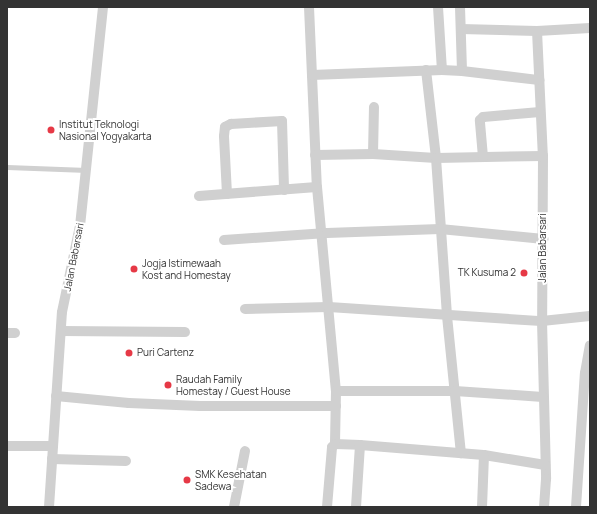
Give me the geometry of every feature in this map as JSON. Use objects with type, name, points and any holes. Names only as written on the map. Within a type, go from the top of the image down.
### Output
[{"type":"street","name":"Jalan Babarsari","points":[[49,507],[62,312],[80,226],[103,7]]},
{"type":"street","points":[[309,7],[317,187],[336,391],[327,507]]},
{"type":"street","points":[[438,7],[442,70]]},
{"type":"street","points":[[460,7],[462,71]]},
{"type":"street","points":[[461,29],[537,31],[590,28]]},
{"type":"street","name":"Jalan Babarsari","points":[[537,31],[543,156],[544,239],[542,321],[545,465],[544,507]]},
{"type":"street","points":[[426,70],[436,158],[447,316],[461,453]]},
{"type":"street","points":[[312,75],[442,70],[539,80]]},
{"type":"street","points":[[373,154],[374,107]]},
{"type":"street","points":[[483,157],[481,119],[540,112]]},
{"type":"street","points":[[227,194],[224,136],[225,127],[231,124],[282,121],[284,190]]},
{"type":"street","points":[[315,155],[373,154],[436,158],[543,156]]},
{"type":"street","points":[[199,196],[317,187]]},
{"type":"street","points":[[224,240],[321,233],[440,229],[544,239]]},
{"type":"street","points":[[245,309],[329,307],[447,316],[542,321],[590,316]]},
{"type":"street","points":[[61,331],[185,332]]},
{"type":"street","points":[[576,507],[585,373],[590,345]]},
{"type":"street","points":[[336,391],[455,391],[543,397]]},
{"type":"street","points":[[56,396],[130,403],[200,406],[336,406]]},
{"type":"street","points":[[333,445],[360,445],[484,455],[545,465]]},
{"type":"street","points":[[356,507],[360,445]]},
{"type":"street","points":[[7,446],[53,446]]},
{"type":"street","points":[[234,507],[245,451]]},
{"type":"street","points":[[482,507],[484,455]]},
{"type":"street","points":[[52,459],[126,461]]},
{"type":"lane","points":[[7,167],[87,170]]},
{"type":"place","name":"Institut Teknologi Nasional Yogyakarta","points":[[51,130]]},
{"type":"place","name":"Jogja Istimewaah Kost and Homestay","points":[[134,269]]},
{"type":"place","name":"TK Kusuma 2","points":[[524,273]]},
{"type":"place","name":"Puri Cartenz","points":[[129,353]]},
{"type":"place","name":"Raudah Family Homestay / Guest House","points":[[168,385]]},
{"type":"place","name":"SMK Kesehatan Sadewa","points":[[187,480]]}]
